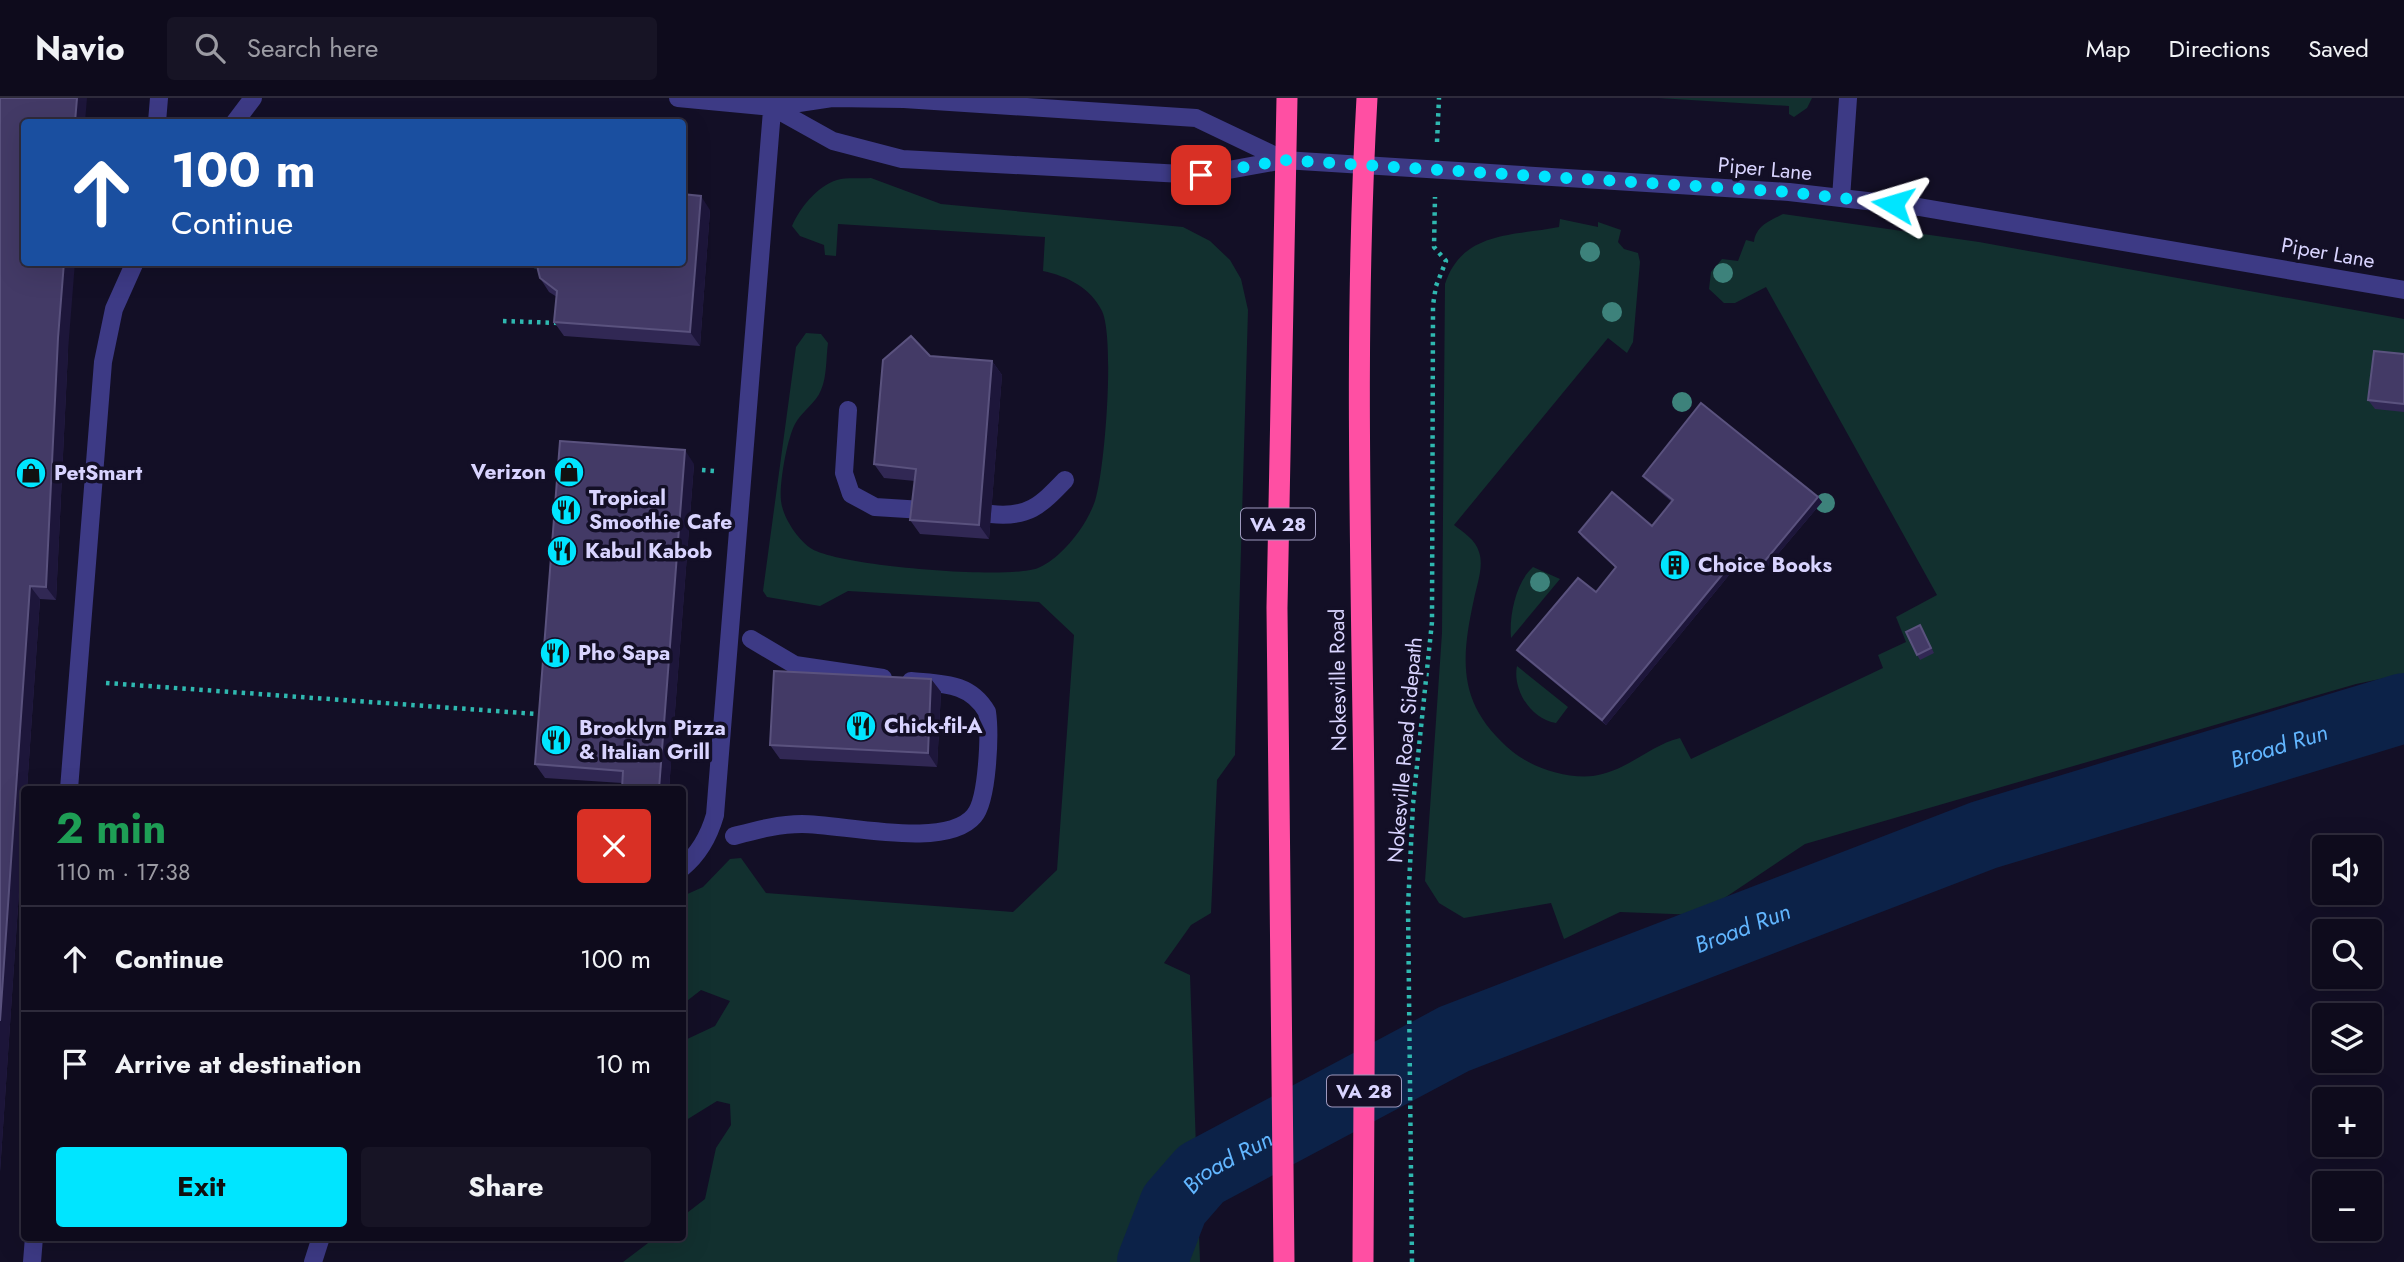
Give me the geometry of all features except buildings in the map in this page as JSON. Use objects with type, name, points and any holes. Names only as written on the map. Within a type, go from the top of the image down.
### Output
[{"type":"highway","name":"VA 28","points":[[1283,1262],[1277,608],[1287,98]]},
{"type":"highway","name":"Nokesville Road","points":[[1363,1262],[1365,921],[1358,445],[1363,167],[1367,98]]},
{"type":"street","points":[[157,119],[159,98]]},
{"type":"street","points":[[236,119],[253,98]]},
{"type":"street","points":[[678,98],[773,103],[832,98],[904,99],[1196,118],[1284,160]]},
{"type":"street","points":[[1841,198],[1848,98]]},
{"type":"street","points":[[773,103],[833,141],[902,159],[1201,175],[1284,160]]},
{"type":"street","points":[[686,865],[710,833],[715,815],[773,103]]},
{"type":"street","name":"Piper Lane","points":[[1284,160],[1703,186],[1919,207],[2404,290]]},
{"type":"street","points":[[69,786],[103,362],[114,309],[133,266]]},
{"type":"street","points":[[848,410],[844,473],[852,494],[874,507],[923,510]]},
{"type":"street","points":[[991,514],[1011,516],[1039,507],[1065,480]]},
{"type":"street","points":[[734,836],[770,826],[803,824],[933,834],[974,817],[982,800],[986,762],[987,712],[971,691],[959,686],[795,665],[751,639]]},
{"type":"street","points":[[32,1262],[34,1241]]},
{"type":"street","points":[[313,1262],[320,1241]]},
{"type":"path","name":"Nokesville Road Sidepath","points":[[1412,1262],[1408,906],[1413,794],[1433,602],[1433,304],[1438,278],[1446,261],[1434,247]]},
{"type":"path","points":[[503,321],[558,323]]},
{"type":"path","points":[[78,681],[537,714]]},
{"type":"green space","points":[[1658,98],[1812,98],[1807,108],[1794,117],[1789,114],[1789,106]]},
{"type":"green space","points":[[871,178],[941,204],[1183,227],[1210,241],[1230,260],[1241,279],[1248,310],[1235,755],[1217,780],[1211,913],[1191,925],[1164,963],[1190,975],[1200,1262],[623,1262],[651,1241],[686,1241],[686,1214],[705,1199],[716,1148],[731,1125],[730,1104],[717,1101],[686,1120],[686,1040],[715,1026],[730,1001],[701,990],[686,1002],[686,895],[703,887],[730,859],[741,858],[766,893],[1013,912],[1057,870],[1074,635],[1039,602],[848,591],[820,606],[767,597],[763,591],[796,347],[806,333],[821,334],[828,343],[823,385],[819,395],[798,419],[792,431],[781,484],[782,508],[792,528],[802,540],[812,549],[828,555],[888,566],[960,572],[1021,571],[1038,568],[1060,553],[1089,516],[1095,501],[1102,462],[1107,405],[1108,348],[1102,311],[1092,296],[1077,284],[1043,271],[1045,237],[838,224],[836,256],[825,255],[824,245],[800,236],[792,226],[804,205],[816,192],[841,179]]},
{"type":"green space","points":[[1783,214],[1979,242],[2404,319],[2404,674],[2356,684],[1805,844],[1699,915],[1620,912],[1564,939],[1551,903],[1464,918],[1439,903],[1425,881],[1442,633],[1445,284],[1453,267],[1464,254],[1477,245],[1508,235],[1559,227],[1560,219],[1598,227],[1598,222],[1621,230],[1618,242],[1624,249],[1638,253],[1640,262],[1633,342],[1627,353],[1608,338],[1454,525],[1472,540],[1481,563],[1466,643],[1468,682],[1482,718],[1513,752],[1530,763],[1572,776],[1606,773],[1680,738],[1691,759],[1883,668],[1878,655],[1906,642],[1896,617],[1937,595],[1766,287],[1735,303],[1724,303],[1709,289],[1711,272],[1722,259],[1738,261],[1746,240],[1754,242],[1760,228]]},
{"type":"green space","points":[[1533,567],[1560,579],[1511,638],[1511,619],[1518,590]]},
{"type":"green space","points":[[1517,666],[1568,707],[1556,723],[1539,716],[1526,702],[1518,685]]},
{"type":"waterway","name":"Broad Run","points":[[1152,1262],[1174,1205],[1201,1174],[1454,1039],[1984,835],[2404,708]]},
{"type":"place","name":"Verizon","points":[[569,472]]},
{"type":"place","name":"PetSmart","points":[[31,473]]},
{"type":"place","name":"Tropical Smoothie Cafe","points":[[566,510]]},
{"type":"place","name":"Kabul Kabob","points":[[562,551]]},
{"type":"place","name":"Choice Books","points":[[1675,565]]},
{"type":"place","name":"Pho Sapa","points":[[555,653]]},
{"type":"place","name":"Chick-fil-A","points":[[861,726]]},
{"type":"place","name":"Brooklyn Pizza & Italian Grill","points":[[556,740]]},
{"type":"route","points":[[1201,175],[1284,160],[1789,192],[1893,204]]}]
